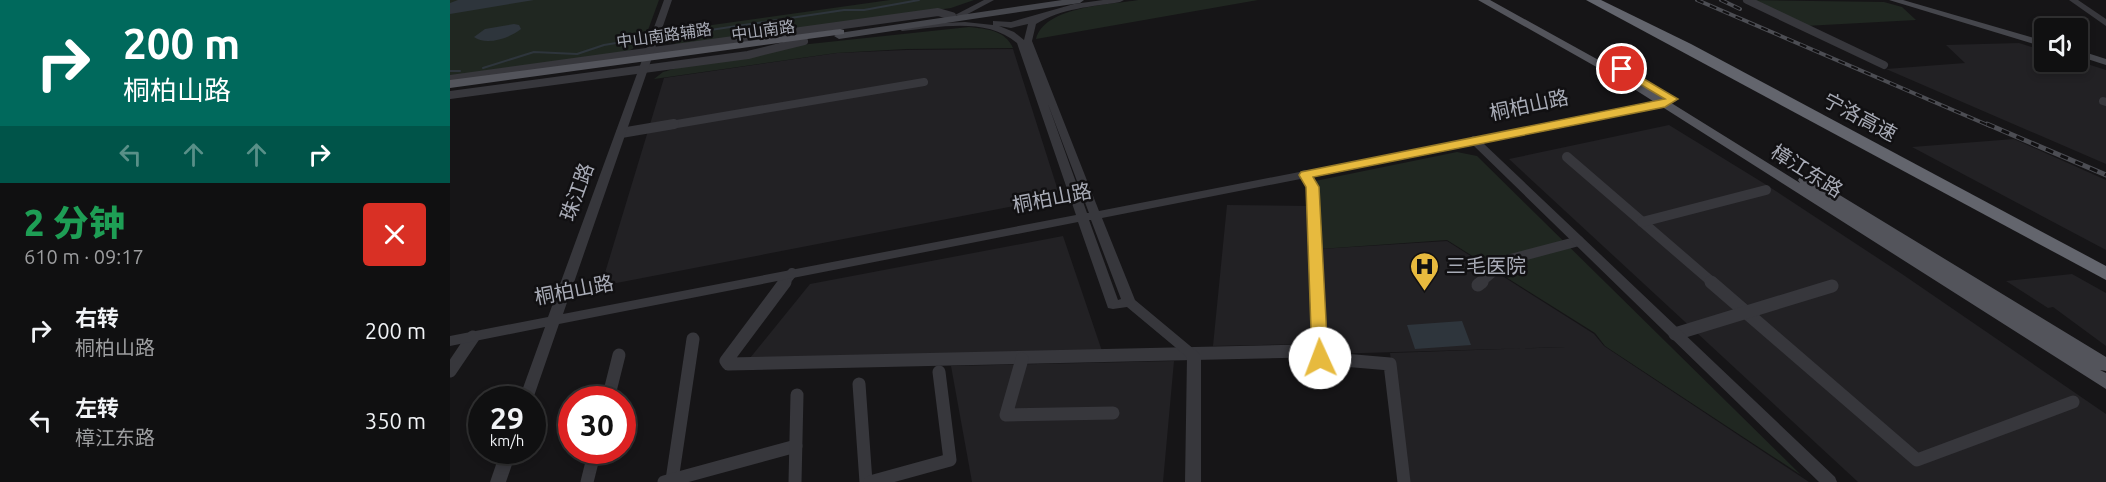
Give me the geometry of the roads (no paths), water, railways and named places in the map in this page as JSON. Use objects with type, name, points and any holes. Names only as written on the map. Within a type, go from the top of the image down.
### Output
[{"type":"highway","name":"宁洛高速","points":[[1592,0],[1686,47],[2106,274]]},
{"type":"highway","name":"宁洛高速","points":[[1608,0],[1708,50],[2106,264]]},
{"type":"main road","name":"中山南路","points":[[450,89],[647,60],[938,22],[1043,4],[1054,0]]},
{"type":"main road","name":"中山南路","points":[[450,84],[804,41],[956,15],[1080,0]]},
{"type":"main road","name":"樟江东路","points":[[1483,0],[1665,100],[2106,382]]},
{"type":"main road","name":"樟江东路","points":[[1496,0],[2106,365]]},
{"type":"main road","points":[[1893,0],[2034,39]]},
{"type":"main road","points":[[1905,0],[2034,39]]},
{"type":"main road","points":[[2088,55],[2106,60]]},
{"type":"main road","points":[[2049,346],[2106,389]]},
{"type":"street","name":"珠江路","points":[[530,386],[668,0]]},
{"type":"street","points":[[956,15],[984,0]]},
{"type":"street","points":[[956,15],[990,0]]},
{"type":"street","points":[[938,22],[982,22],[1011,25],[1039,19],[1061,10],[1120,0]]},
{"type":"street","points":[[1747,0],[1884,64]]},
{"type":"street","points":[[2073,0],[2106,23]]},
{"type":"street","name":"中山南路辅路","points":[[450,95],[938,12],[956,15]]},
{"type":"street","points":[[1039,19],[1032,24],[1028,41],[1087,214],[1113,305],[1128,302]]},
{"type":"street","points":[[896,28],[979,25],[1000,28],[1017,37],[1021,42],[1087,214],[1128,302],[1194,356]]},
{"type":"street","name":"中山南路辅路","points":[[450,79],[647,60]]},
{"type":"street","points":[[621,133],[924,82]]},
{"type":"street","name":"桐柏山路","points":[[450,341],[554,317],[1665,100]]},
{"type":"street","points":[[1473,139],[1828,482]]},
{"type":"street","name":"桐柏山路","points":[[450,334],[792,273],[1087,214],[1305,175],[1473,139]]},
{"type":"street","points":[[1567,157],[1917,460],[2073,402]]},
{"type":"street","points":[[1305,175],[1313,187],[1320,358]]},
{"type":"street","points":[[1642,222],[1766,190]]},
{"type":"street","points":[[1478,285],[1507,260],[1579,241]]},
{"type":"street","points":[[792,273],[726,361],[728,364],[1194,356],[1304,351],[1320,358],[1390,364],[1404,482]]},
{"type":"street","points":[[1676,334],[1832,286]]},
{"type":"street","points":[[450,371],[473,337]]},
{"type":"street","points":[[693,339],[668,481],[796,446]]},
{"type":"street","points":[[611,386],[619,355]]},
{"type":"street","points":[[1193,482],[1194,356]]},
{"type":"street","points":[[1022,359],[1006,415],[1113,413]]},
{"type":"street","points":[[870,482],[903,477],[950,460],[939,372]]},
{"type":"street","points":[[859,384],[866,482]]},
{"type":"street","points":[[795,482],[797,395]]},
{"type":"street","points":[[498,482],[504,464]]},
{"type":"street","points":[[587,482],[592,464]]},
{"type":"waterway","points":[[670,36],[844,10],[864,10],[919,0]]},
{"type":"waterway","points":[[483,68],[534,52],[577,54],[604,45],[628,41]]},
{"type":"waterway","points":[[450,71],[460,71]]},
{"type":"railway","points":[[1697,0],[1990,126]]},
{"type":"railway","points":[[1721,0],[1740,9]]},
{"type":"railway","points":[[1987,124],[2106,175]]},
{"type":"place","name":"三毛医院","points":[[1425,292]]}]
